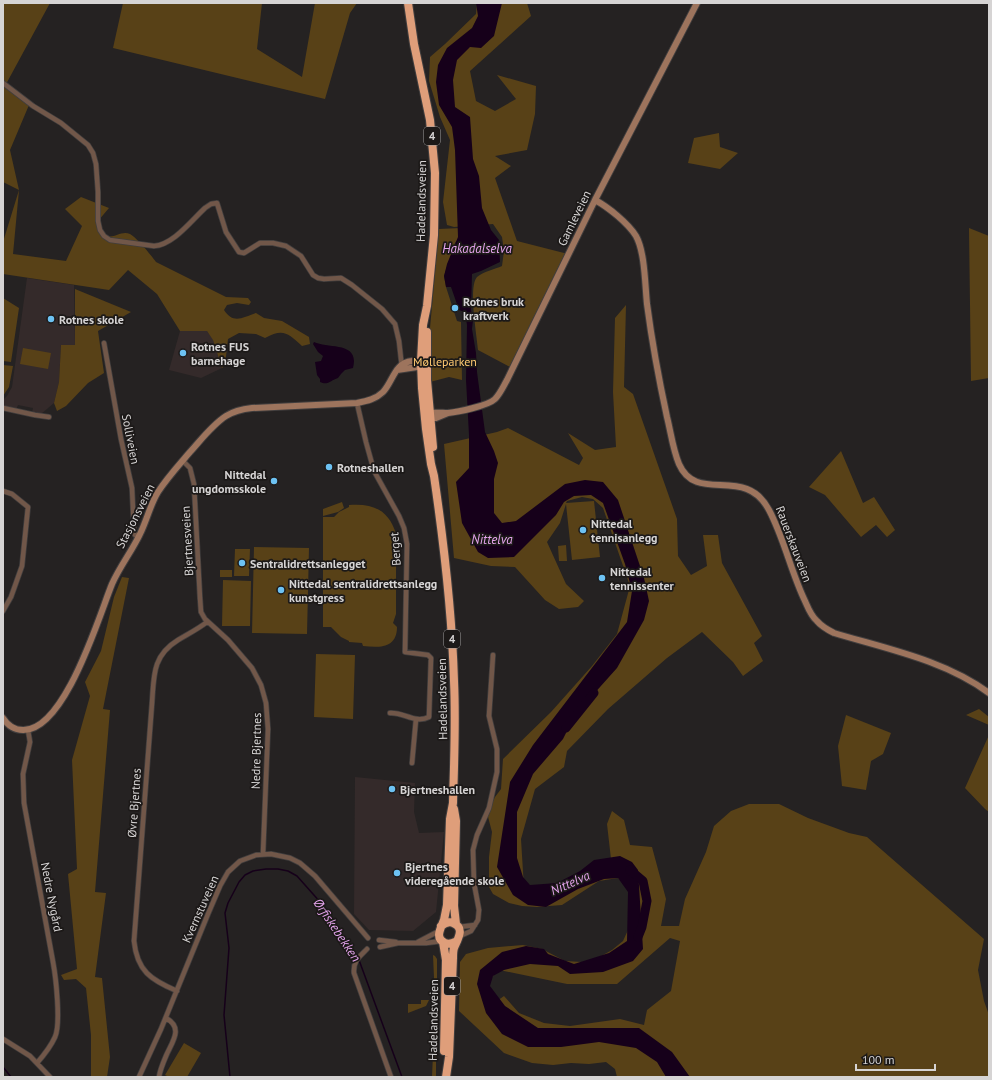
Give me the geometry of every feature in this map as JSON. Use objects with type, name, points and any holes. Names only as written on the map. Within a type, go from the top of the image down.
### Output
[{"type":"highway","name":"Hadelandsveien","points":[[408,3],[413,40],[430,120],[436,182],[423,364],[428,416],[435,463],[434,476],[446,562],[452,640],[455,709],[453,803],[450,819],[447,905],[440,928]]},
{"type":"highway","name":"Hadelandsveien","points":[[453,803],[456,821],[454,900],[457,926]]},
{"type":"highway","points":[[440,928],[449,922],[457,926]]},
{"type":"highway","name":"4","points":[[457,926],[460,933],[458,938]]},
{"type":"highway","name":"4","points":[[440,928],[440,937],[443,941]]},
{"type":"highway","name":"Hadelandsveien","points":[[446,1076],[449,1057],[453,958],[458,938]]},
{"type":"highway","points":[[443,941],[449,944],[458,938]]},
{"type":"highway","name":"Hadelandsveien","points":[[443,941],[446,954],[444,1063],[446,1076]]},
{"type":"main road","name":"Gamleveien","points":[[428,416],[441,417],[448,413],[491,402],[496,398],[507,380],[595,200],[697,3]]},
{"type":"main road","name":"Rauerskauveien","points":[[595,200],[607,208],[626,225],[636,236],[638,242],[642,258],[647,305],[659,383],[676,454],[684,473],[690,479],[705,485],[736,486],[745,488],[753,492],[764,502],[773,517],[798,587],[809,610],[817,621],[828,630],[941,666],[967,678],[989,693]]},
{"type":"main road","points":[[400,368],[409,361],[423,364]]},
{"type":"main road","name":"Stasjonsveien","points":[[28,730],[43,721],[70,686],[89,646],[114,580],[139,537],[159,491],[212,428],[221,420],[235,412],[259,407],[357,402],[372,399],[382,393],[393,375],[400,368]]},
{"type":"main road","points":[[3,718],[6,724],[13,728],[28,730]]},
{"type":"street","points":[[3,83],[33,106],[61,123],[88,145],[93,153],[96,164],[98,221],[100,230],[110,240],[160,246],[168,242],[205,208],[211,204],[217,203],[226,232],[238,252],[244,253],[260,243],[273,243],[286,246],[301,256],[313,275],[318,278],[346,280],[382,309],[392,320],[397,329],[400,368]]},
{"type":"street","name":"Solliveien","points":[[104,343],[119,432],[132,488],[134,531],[135,535],[139,537]]},
{"type":"street","name":"Berget","points":[[357,402],[374,472],[399,516],[404,528],[407,544],[405,652],[428,655],[431,658],[429,717],[422,720],[416,719]]},
{"type":"street","points":[[3,408],[49,417]]},
{"type":"street","name":"Bjertnesveien","points":[[183,461],[190,468],[194,481],[200,603],[202,615],[207,622]]},
{"type":"street","points":[[3,491],[12,494],[28,507],[22,566],[11,597],[3,611]]},
{"type":"street","name":"Nedre Bjertnes","points":[[207,622],[228,640],[252,668],[261,685],[266,703],[268,738],[263,854]]},
{"type":"street","name":"Øvre Bjertnes","points":[[177,991],[156,982],[148,975],[138,959],[134,941],[152,703],[156,666],[162,653],[172,643],[207,622]]},
{"type":"street","points":[[458,938],[469,933],[478,920],[479,914],[474,883],[473,850],[477,835],[489,808],[497,772],[497,749],[489,716],[493,655]]},
{"type":"street","points":[[390,713],[396,713],[416,719],[412,763]]},
{"type":"street","name":"Nedre Nygård","points":[[28,730],[30,742],[23,774],[24,803],[56,977],[57,1012],[57,1028],[55,1037],[37,1063]]},
{"type":"street","name":"Kvernstuveien","points":[[139,1077],[166,1018],[208,914],[226,876],[240,861],[252,856],[263,854],[284,856],[304,865],[368,938]]},
{"type":"street","points":[[457,926],[475,925]]},
{"type":"street","points":[[418,942],[440,928]]},
{"type":"street","points":[[379,940],[398,943]]},
{"type":"street","points":[[380,947],[398,943],[426,943],[443,941]]},
{"type":"street","points":[[367,949],[355,962],[354,971],[356,981],[391,1077]]},
{"type":"street","points":[[159,1077],[176,1030],[173,1024],[166,1018]]},
{"type":"street","points":[[3,1038],[23,1051],[50,1077]]},
{"type":"shaded area","points":[[27,278],[74,285],[75,345],[61,345],[59,382],[54,403],[41,414],[32,413],[33,408],[18,405],[16,410],[3,406],[3,400],[12,387]]},
{"type":"shaded area","points":[[180,331],[207,331],[213,339],[222,368],[201,378],[169,370]]},
{"type":"shaded area","name":"Bjertnes videregående skole","points":[[355,777],[415,783],[414,812],[419,833],[444,832],[436,912],[413,931],[369,930],[354,914]]},
{"type":"green space","points":[[3,3],[50,3],[5,86],[29,105],[10,150],[19,190],[3,182]]},
{"type":"green space","points":[[123,3],[262,3],[257,49],[302,77],[315,3],[357,3],[350,13],[325,99],[113,48]]},
{"type":"green space","points":[[477,3],[527,3],[531,16],[470,71],[476,101],[495,111],[516,99],[497,75],[536,86],[535,114],[527,150],[495,156],[511,166],[495,178],[517,241],[568,254],[512,368],[478,350],[473,301],[474,282],[480,275],[502,266],[504,251],[502,237],[493,224],[454,227],[447,225],[443,202],[450,140],[440,117],[429,81],[430,57],[476,14]]},
{"type":"green space","points":[[719,133],[720,147],[738,153],[720,169],[688,163],[694,138]]},
{"type":"green space","points":[[19,190],[13,254],[66,261],[82,226],[65,209],[81,197],[109,208],[98,221],[101,230],[108,236],[126,233],[130,234],[140,243],[156,262],[226,297],[248,298],[251,302],[249,305],[237,303],[227,305],[224,310],[231,317],[238,319],[256,313],[264,318],[282,321],[309,337],[310,344],[302,346],[285,333],[276,333],[265,338],[256,334],[239,333],[228,339],[225,365],[222,368],[213,340],[207,331],[180,331],[157,294],[128,270],[109,290],[3,274],[3,242]]},
{"type":"green space","name":"Mølleparken","points":[[461,228],[460,236],[455,243],[444,276],[457,321],[461,322],[462,380],[449,377],[430,382],[430,328],[439,229]]},
{"type":"green space","points":[[969,228],[989,236],[989,378],[971,381]]},
{"type":"green space","points":[[75,289],[131,312],[98,331],[104,373],[88,383],[66,406],[57,411],[54,403],[59,382],[61,345],[75,345]]},
{"type":"green space","points":[[3,298],[19,308],[11,362],[3,361]]},
{"type":"green space","points":[[626,305],[624,387],[633,394],[677,519],[678,556],[691,575],[707,566],[703,535],[718,535],[722,563],[762,636],[754,643],[763,661],[743,676],[733,662],[702,632],[667,658],[608,709],[567,751],[564,767],[535,789],[521,839],[524,888],[550,895],[611,859],[607,824],[612,811],[624,820],[630,845],[652,847],[666,899],[661,926],[679,926],[685,899],[706,852],[714,826],[731,811],[749,804],[779,804],[808,818],[849,833],[867,837],[984,939],[978,970],[984,1001],[989,1015],[989,1077],[617,1077],[615,1069],[606,1062],[553,1065],[532,1063],[504,1053],[459,1011],[460,962],[466,954],[488,948],[523,945],[542,949],[565,961],[582,962],[596,959],[612,950],[623,941],[628,930],[631,892],[618,878],[599,881],[562,905],[537,907],[509,903],[493,894],[489,887],[489,857],[492,832],[487,813],[501,789],[503,759],[551,712],[592,666],[617,634],[630,586],[603,508],[593,499],[582,497],[567,501],[566,503],[594,501],[600,557],[572,560],[566,504],[560,523],[547,542],[566,584],[584,601],[578,607],[559,609],[545,600],[515,567],[491,566],[454,558],[444,444],[497,432],[508,428],[579,465],[583,458],[568,433],[595,450],[616,447],[613,392],[615,318]],"holes":[[[670,938],[680,941],[671,991],[647,1010],[644,1025],[620,1019],[570,1026],[544,1023],[519,1013],[504,996],[490,1006],[483,986],[499,970],[567,984],[617,984]]]},
{"type":"green space","points":[[23,348],[51,353],[48,369],[20,364]]},
{"type":"green space","points":[[3,365],[13,366],[9,387],[3,396]]},
{"type":"green space","points":[[841,451],[863,503],[874,497],[895,530],[887,537],[876,525],[861,537],[825,495],[809,487]]},
{"type":"green space","points":[[342,502],[344,508],[338,512],[323,516],[323,509]]},
{"type":"green space","points":[[349,505],[365,505],[379,510],[389,519],[396,534],[396,614],[393,623],[397,627],[394,639],[391,643],[386,645],[375,647],[363,646],[362,643],[349,642],[341,637],[331,627],[323,627],[323,517],[334,517],[339,512],[349,507]]},
{"type":"green space","points":[[566,545],[567,561],[559,561],[558,546]]},
{"type":"green space","name":"Nittedal sentralidrettsanlegg kunstgress","points":[[254,547],[309,548],[307,634],[252,633]]},
{"type":"green space","name":"Sentralidrettsanlegget","points":[[235,549],[250,549],[249,576],[234,576]]},
{"type":"green space","points":[[220,570],[232,570],[232,577],[220,577]]},
{"type":"green space","points":[[122,577],[129,578],[103,709],[110,710],[95,892],[106,893],[95,977],[102,978],[110,1057],[107,1077],[91,1077],[91,1035],[86,988],[76,979],[64,980],[61,975],[77,969],[68,874],[77,869],[72,760],[90,696],[85,682],[101,651],[114,597]]},
{"type":"green space","points":[[223,580],[251,581],[250,626],[222,626]]},
{"type":"green space","points":[[316,654],[355,655],[353,719],[314,717]]},
{"type":"green space","points":[[979,709],[989,717],[989,725],[966,715]]},
{"type":"green space","points":[[846,715],[891,733],[883,754],[871,761],[866,790],[842,786],[838,746]]},
{"type":"green space","points":[[989,735],[989,812],[965,788]]},
{"type":"green space","points":[[433,955],[437,959],[437,993],[435,1001]]},
{"type":"green space","points":[[421,1000],[429,1000],[426,1006],[408,1013],[408,1004],[421,1004]]},
{"type":"green space","points":[[431,1008],[435,1008],[436,1013],[436,1077],[432,1077],[434,1018]]},
{"type":"green space","points":[[184,1043],[201,1053],[187,1077],[169,1077],[165,1075]]},
{"type":"water","name":"Nittelva","points":[[476,3],[502,3],[494,36],[481,48],[470,47],[457,60],[453,80],[455,107],[470,117],[473,159],[479,176],[482,208],[491,230],[499,240],[500,262],[472,274],[471,310],[485,432],[498,463],[494,479],[494,513],[502,523],[516,521],[565,484],[585,480],[603,482],[618,500],[644,578],[649,601],[644,620],[617,668],[575,715],[563,739],[533,774],[517,812],[517,858],[523,877],[530,885],[557,883],[580,871],[594,860],[620,856],[632,862],[638,870],[643,949],[633,961],[603,972],[570,974],[558,966],[530,964],[504,970],[493,976],[490,986],[505,1006],[538,1028],[639,1028],[672,1052],[690,1077],[666,1077],[657,1062],[636,1048],[599,1042],[561,1047],[528,1047],[502,1034],[486,1013],[477,984],[480,970],[502,952],[526,946],[544,949],[548,954],[574,964],[609,953],[627,941],[628,892],[618,878],[604,879],[578,889],[546,907],[528,905],[513,895],[497,867],[510,782],[533,745],[627,622],[632,591],[625,564],[603,503],[591,495],[574,496],[564,502],[556,515],[514,557],[488,558],[478,552],[462,523],[456,482],[469,468],[466,380],[467,325],[465,312],[459,310],[451,287],[446,287],[444,276],[447,264],[458,237],[455,150],[452,127],[439,105],[436,82],[438,65],[447,48],[472,28],[478,16]]},
{"type":"water","points":[[314,342],[347,350],[352,354],[354,359],[353,368],[345,370],[338,378],[329,382],[320,382],[317,375],[315,362],[321,361],[323,356],[318,352],[313,344]]},
{"type":"waterway","name":"Nittelva","points":[[566,728],[594,693]]},
{"type":"waterway","name":"Ørfiskebekken","points":[[230,1077],[224,1015],[229,948],[225,913],[228,903],[239,882],[245,875],[253,871],[278,869],[288,871],[297,876],[321,903],[344,943],[356,957]]},
{"type":"waterway","name":"Nittelva","points":[[630,870],[643,881],[647,901],[642,927],[638,937]]},
{"type":"waterway","name":"Ørfiskebekken","points":[[359,960],[402,1077]]},
{"type":"waterway","name":"Ørfiskebekken","points":[[3,1067],[11,1077]]},
{"type":"place","name":"Rotnes bruk kraftverk","points":[[455,308]]},
{"type":"place","name":"Rotnes skole","points":[[51,319]]},
{"type":"place","name":"Rotnes FUS barnehage","points":[[183,353]]},
{"type":"place","name":"Rotneshallen","points":[[329,467]]},
{"type":"place","name":"Nittedal ungdomsskole","points":[[274,481]]},
{"type":"place","name":"Nittedal tennisanlegg","points":[[583,530]]},
{"type":"place","name":"Sentralidrettsanlegget","points":[[242,563]]},
{"type":"place","name":"Nittedal tennissenter","points":[[602,578]]},
{"type":"place","name":"Nittedal sentralidrettsanlegg kunstgress","points":[[281,590]]},
{"type":"place","name":"Bjertneshallen","points":[[392,789]]},
{"type":"place","name":"Bjertnes videregående skole","points":[[397,873]]},
{"type":"water label","name":"Hakadalselva","points":[[477,248]]}]
